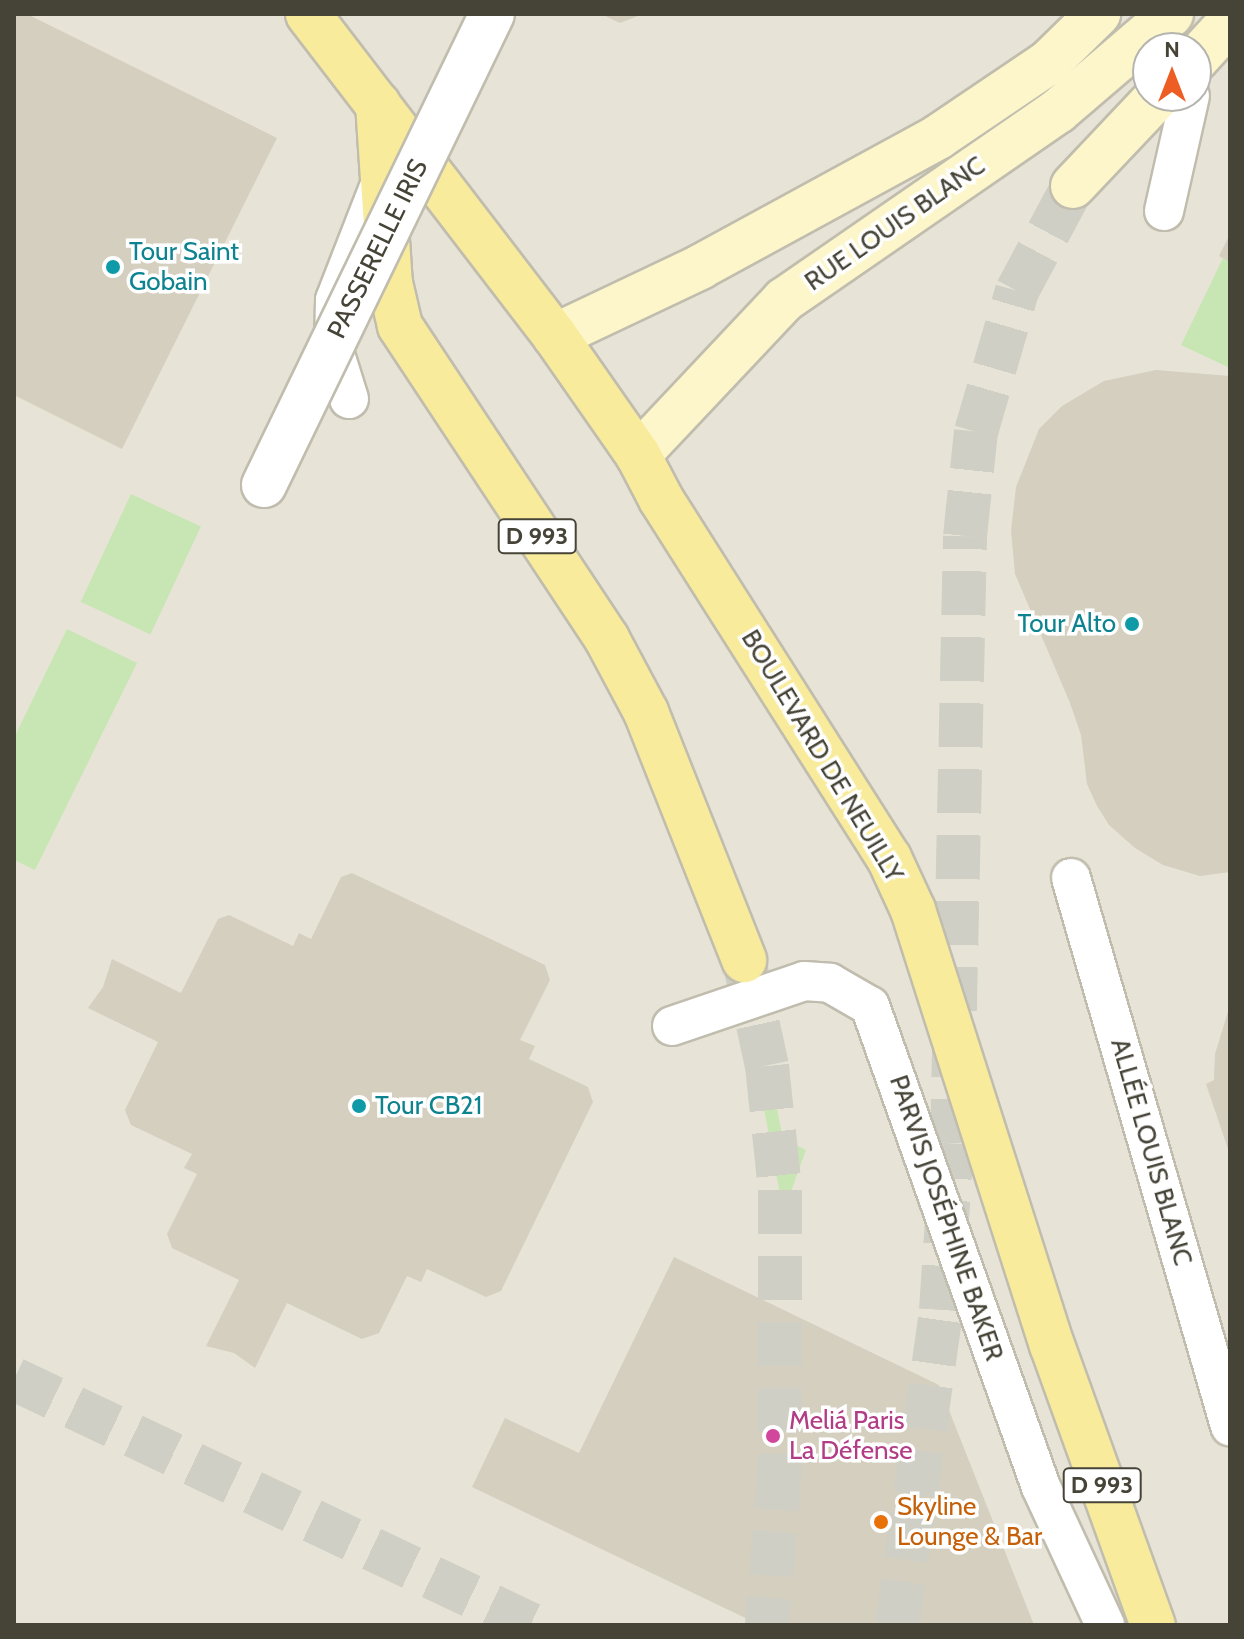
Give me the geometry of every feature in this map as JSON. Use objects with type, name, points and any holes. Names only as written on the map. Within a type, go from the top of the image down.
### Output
[{"type":"main road","name":"D 993","points":[[308,14],[378,104],[390,283],[400,326],[607,639],[646,712],[744,960]]},
{"type":"main road","name":"RUE LOUIS BLANC","points":[[555,336],[700,267],[938,137],[1049,62],[1098,14]]},
{"type":"main road","name":"RUE LOUIS BLANC","points":[[638,455],[784,300],[1058,111],[1171,14]]},
{"type":"main road","points":[[1212,47],[1230,22]]},
{"type":"main road","name":"BOULEVARD DE NEUILLY","points":[[378,104],[555,336],[638,455],[661,499],[854,797],[913,910],[1052,1345],[1153,1625]]},
{"type":"main road","points":[[1073,186],[1143,112]]},
{"type":"street","name":"PASSERELLE IRIS","points":[[264,485],[492,14]]},
{"type":"lane","points":[[1164,211],[1186,112]]},
{"type":"lane","points":[[349,399],[334,351],[335,300],[383,176]]},
{"type":"lane","name":"ALLÉE LOUIS BLANC","points":[[1071,878],[1230,1426]]},
{"type":"lane","name":"PARVIS JOSÉPHINE BAKER","points":[[672,1026],[804,981],[830,983],[870,1006],[1041,1487],[1105,1625]]},
{"type":"shaded area","points":[[14,14],[1230,14],[1230,1625],[14,1625]]},
{"type":"green space","points":[[1223,258],[1230,262],[1230,368],[1181,345]]},
{"type":"green space","points":[[131,494],[201,527],[150,634],[81,602]]},
{"type":"green space","points":[[67,629],[137,663],[35,870],[14,860],[14,738]]},
{"type":"green space","points":[[760,1087],[774,1094],[783,1139],[806,1150],[789,1197],[780,1194]]},
{"type":"building","name":"Tour Saint Gobain","points":[[14,14],[27,14],[277,138],[122,449],[14,395]]},
{"type":"building","points":[[601,14],[643,14],[620,23]]},
{"type":"building","points":[[1230,234],[1230,262],[1219,256]]},
{"type":"building","name":"Tour Alto","points":[[1156,370],[1230,376],[1230,872],[1200,876],[1163,865],[1135,848],[1109,825],[1097,806],[1087,784],[1081,735],[1070,703],[1015,574],[1011,531],[1016,487],[1039,429],[1062,406],[1104,381]]},
{"type":"building","name":"Tour CB21","points":[[352,873],[545,965],[550,980],[520,1040],[535,1046],[529,1059],[588,1087],[593,1102],[501,1291],[486,1297],[427,1269],[421,1282],[407,1276],[379,1333],[362,1339],[287,1303],[255,1368],[234,1353],[206,1346],[239,1280],[172,1248],[167,1234],[197,1174],[184,1168],[192,1154],[131,1125],[125,1110],[158,1042],[88,1008],[103,987],[112,959],[181,993],[218,919],[229,915],[293,946],[299,933],[311,939],[341,877]]},
{"type":"building","points":[[1230,1005],[1230,1155],[1206,1084],[1214,1080],[1215,1054]]},
{"type":"building","name":"Meliá Paris La Défense","points":[[674,1257],[939,1385],[1034,1625],[760,1625],[472,1487],[505,1418],[579,1453]]},
{"type":"tunnel","points":[[897,1625],[941,1310],[952,1143],[965,536],[976,432],[1017,291],[1073,186]]},
{"type":"tunnel","points":[[744,960],[767,1066],[780,1190],[780,1466],[767,1625]]},
{"type":"tunnel","points":[[14,1379],[532,1625]]},
{"type":"place","name":"Tour Saint Gobain","points":[[113,267]]},
{"type":"place","name":"Tour Alto","points":[[1132,624]]},
{"type":"place","name":"Tour CB21","points":[[359,1106]]},
{"type":"place","name":"Meliá Paris La Défense","points":[[773,1436]]},
{"type":"place","name":"Skyline Lounge & Bar","points":[[881,1522]]}]
